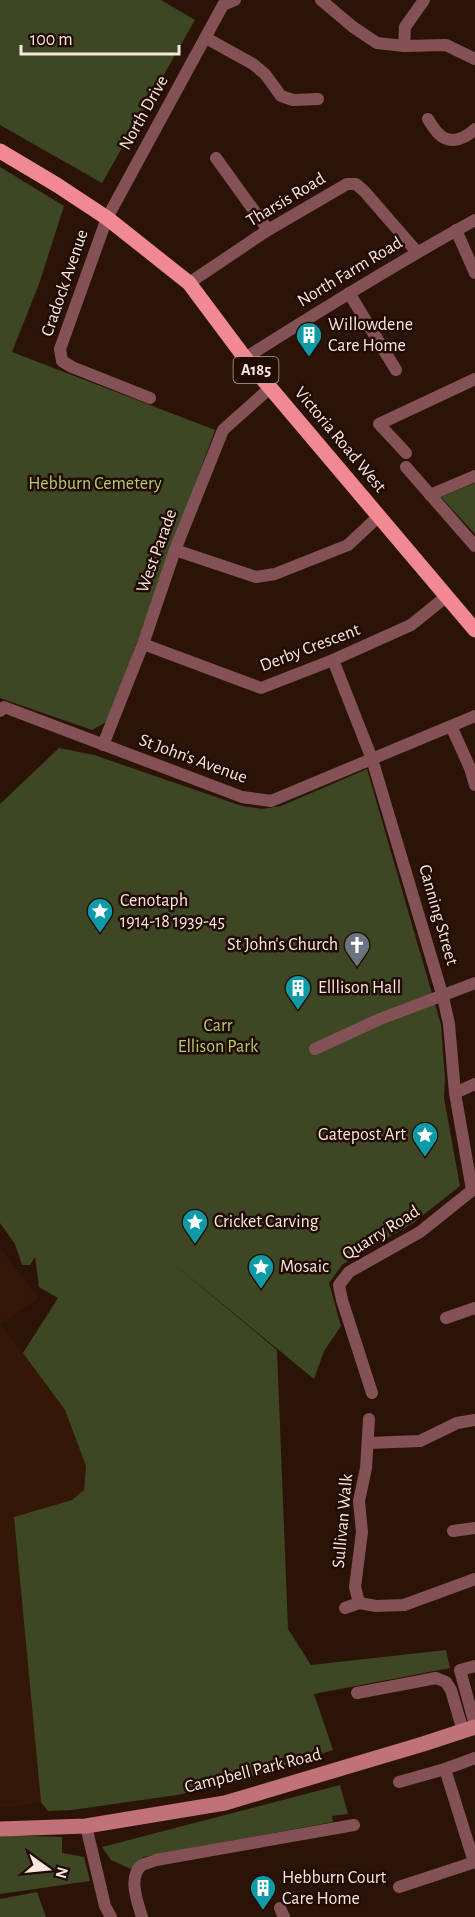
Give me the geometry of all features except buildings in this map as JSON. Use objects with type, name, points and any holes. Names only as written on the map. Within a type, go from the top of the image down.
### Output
[{"type":"main road","name":"Victoria Road West","points":[[0,151],[107,218],[189,283],[245,358],[475,630]]},
{"type":"street","name":"North Drive","points":[[107,218],[224,5],[235,0]]},
{"type":"street","points":[[321,0],[353,27],[377,43],[404,46],[446,45],[475,59]]},
{"type":"street","points":[[404,46],[405,27],[424,0]]},
{"type":"street","points":[[206,38],[253,64],[281,96],[293,100],[318,99]]},
{"type":"street","points":[[428,119],[440,135],[447,139],[456,140],[468,136],[475,129]]},
{"type":"street","points":[[216,158],[268,230]]},
{"type":"street","name":"Tharsis Road","points":[[189,283],[268,230],[347,184],[356,184],[365,192],[417,252]]},
{"type":"street","name":"Cradock Avenue","points":[[107,218],[60,350],[62,361],[150,398]]},
{"type":"street","name":"North Farm Road","points":[[245,358],[417,252],[475,220]]},
{"type":"street","points":[[456,230],[475,273]]},
{"type":"street","points":[[349,293],[396,370]]},
{"type":"street","points":[[406,453],[379,424],[475,379]]},
{"type":"street","name":"West Parade","points":[[103,745],[143,644],[175,550],[223,430],[271,387]]},
{"type":"street","points":[[406,467],[475,546]]},
{"type":"street","points":[[430,495],[475,476]]},
{"type":"street","points":[[175,550],[256,577],[275,574],[348,545],[379,516]]},
{"type":"street","name":"Derby Crescent","points":[[143,644],[261,688],[333,660],[411,625],[447,596]]},
{"type":"street","name":"Canning Street","points":[[333,660],[372,759],[443,997],[449,1024],[455,1093],[473,1189]]},
{"type":"street","name":"St John's Avenue","points":[[0,711],[4,707],[242,797],[271,801],[475,716]]},
{"type":"street","points":[[451,726],[475,785]]},
{"type":"street","points":[[315,1049],[380,1019],[475,983]]},
{"type":"street","points":[[455,1093],[475,1084]]},
{"type":"street","name":"Quarry Road","points":[[372,1393],[339,1285],[349,1272],[420,1232],[473,1189]]},
{"type":"street","points":[[446,1318],[475,1308]]},
{"type":"street","name":"Sullivan Walk","points":[[358,1603],[355,1587],[362,1532],[359,1501],[368,1443],[369,1419]]},
{"type":"street","points":[[368,1443],[420,1441],[457,1423],[475,1420]]},
{"type":"street","points":[[453,1531],[475,1528]]},
{"type":"street","points":[[345,1608],[358,1603],[376,1606],[404,1605],[475,1579]]},
{"type":"street","points":[[471,1728],[460,1670],[475,1666]]},
{"type":"street","points":[[357,1693],[436,1678],[446,1682],[471,1728]]},
{"type":"street","name":"Campbell Park Road","points":[[0,1829],[86,1826],[225,1803],[471,1728]]},
{"type":"street","points":[[399,1782],[475,1758]]},
{"type":"street","points":[[399,1887],[475,1862],[445,1769]]},
{"type":"street","points":[[142,1917],[135,1891],[136,1876],[142,1866],[156,1860],[354,1825]]},
{"type":"street","points":[[86,1826],[105,1906],[111,1917]]},
{"type":"shaded area","points":[[0,1248],[39,1298],[1,1324],[65,1410],[86,1466],[84,1490],[72,1500],[14,1517],[41,1802],[14,1807],[0,1807]]},
{"type":"green space","points":[[0,0],[161,0],[195,20],[102,183],[0,125]]},
{"type":"green space","name":"Hebburn Cemetery","points":[[0,167],[64,206],[39,284],[12,352],[215,430],[108,721],[92,730],[0,698]]},
{"type":"green space","points":[[475,483],[475,534],[441,497]]},
{"type":"green space","name":"Carr Ellison Park","points":[[59,748],[94,755],[242,806],[262,809],[281,806],[367,769],[441,1025],[444,1098],[460,1186],[413,1223],[343,1264],[329,1283],[341,1326],[324,1351],[314,1379],[169,1260],[277,1350],[288,1629],[311,1665],[446,1650],[450,1668],[314,1694],[333,1750],[244,1779],[177,1795],[72,1810],[48,1811],[41,1802],[14,1517],[72,1500],[84,1490],[86,1466],[65,1410],[23,1353],[58,1298],[39,1287],[35,1257],[30,1265],[22,1265],[15,1244],[0,1223],[0,804]]},
{"type":"green space","points":[[340,1785],[348,1814],[332,1816],[333,1822],[143,1857],[131,1869],[111,1860],[102,1847]]},
{"type":"green space","points":[[0,1835],[62,1837],[62,1853],[84,1857],[90,1881],[0,1894]]},
{"type":"green space","points":[[37,1892],[46,1917],[0,1917],[0,1899]]},
{"type":"place","name":"Willowdene Care Home","points":[[309,358]]},
{"type":"place","name":"Cenotaph 1914-18 1939-45","points":[[100,934]]},
{"type":"place","name":"St John's Church","points":[[357,968]]},
{"type":"place","name":"Elllison Hall","points":[[298,1011]]},
{"type":"place","name":"Gatepost Art","points":[[425,1158]]},
{"type":"place","name":"Cricket Carving","points":[[195,1245]]},
{"type":"place","name":"Mosaic","points":[[261,1290]]},
{"type":"place","name":"Hebburn Court Care Home","points":[[263,1911]]}]
